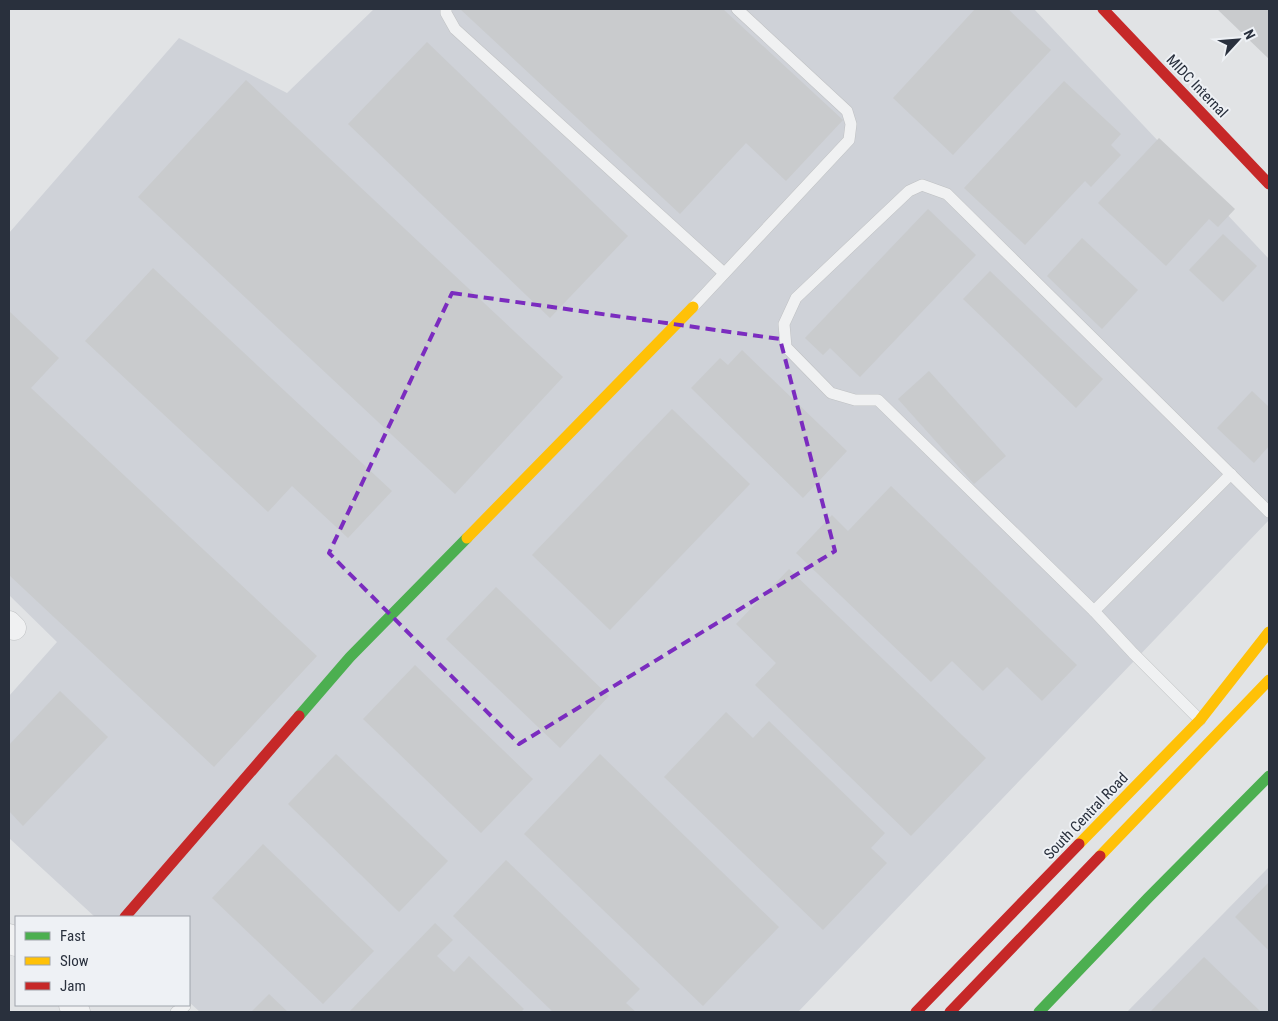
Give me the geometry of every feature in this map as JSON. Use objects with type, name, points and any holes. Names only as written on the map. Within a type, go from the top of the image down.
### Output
[{"type":"street","name":"MIDC Internal","points":[[1103,9],[1269,184]]},
{"type":"street","points":[[126,916],[350,657],[692,306]]},
{"type":"street","name":"South Central Road","points":[[916,1012],[1200,720],[1269,632]]},
{"type":"street","points":[[950,1012],[1269,680]]},
{"type":"street","points":[[1039,1012],[1269,776]]},
{"type":"lane","points":[[446,9],[446,13],[455,29],[724,273]]},
{"type":"lane","points":[[692,306],[849,140],[851,124],[847,111],[737,9]]},
{"type":"lane","points":[[1200,720],[1094,611],[878,400],[855,400],[831,393],[786,347],[784,324],[796,298],[908,191],[922,185],[947,194],[1269,512]]},
{"type":"lane","points":[[1094,611],[1230,474]]},
{"type":"highlighted area","points":[[452,293],[780,339],[835,551],[519,744],[329,553]]},
{"type":"shaded area","points":[[374,9],[1034,9],[1269,259],[1269,520],[798,1012],[200,1012],[190,1003],[190,916],[94,916],[9,838],[9,696],[57,642],[9,595],[9,233],[179,38],[287,93]]},
{"type":"shaded area","points":[[1269,867],[1269,1012],[1127,1012]]},
{"type":"building","points":[[460,9],[723,9],[843,120],[786,181],[746,143],[680,214]]},
{"type":"building","points":[[975,9],[1008,9],[1051,50],[953,155],[893,98]]},
{"type":"building","points":[[1217,9],[1269,9],[1269,59]]},
{"type":"building","points":[[427,42],[628,236],[550,318],[348,124]]},
{"type":"building","points":[[246,80],[563,377],[455,494],[138,197]]},
{"type":"building","points":[[1064,81],[1121,134],[1111,145],[1121,155],[1091,187],[1085,181],[1025,245],[964,188]]},
{"type":"building","points":[[1159,138],[1235,209],[1218,227],[1209,219],[1166,266],[1098,203]]},
{"type":"building","points":[[928,209],[976,255],[860,377],[830,348],[823,355],[805,338]]},
{"type":"building","points":[[1223,234],[1257,266],[1223,302],[1189,270]]},
{"type":"building","points":[[1082,238],[1138,290],[1102,329],[1047,276]]},
{"type":"building","points":[[153,268],[392,491],[348,538],[292,486],[268,512],[85,341]]},
{"type":"building","points":[[990,271],[1103,379],[1076,408],[963,299]]},
{"type":"building","points":[[9,311],[59,358],[31,388],[317,656],[214,767],[9,575]]},
{"type":"building","points":[[742,350],[847,451],[803,498],[691,388],[720,358],[728,365]]},
{"type":"building","points":[[929,371],[1006,456],[974,484],[898,399]]},
{"type":"building","points":[[1252,391],[1269,407],[1269,446],[1254,463],[1217,428]]},
{"type":"building","points":[[672,409],[750,484],[610,630],[532,555]]},
{"type":"building","points":[[891,486],[1077,665],[1042,701],[1007,667],[983,691],[952,661],[931,682],[796,553],[832,515],[848,531]]},
{"type":"building","points":[[789,569],[986,758],[911,836],[755,685],[776,663],[736,624]]},
{"type":"building","points":[[496,587],[609,696],[560,748],[446,639]]},
{"type":"building","points":[[415,665],[533,779],[481,833],[363,719]]},
{"type":"building","points":[[60,691],[108,737],[23,826],[9,811],[9,745]]},
{"type":"building","points":[[726,712],[753,738],[769,721],[885,833],[871,848],[887,863],[823,930],[664,777]]},
{"type":"building","points":[[336,754],[448,861],[399,912],[288,804]]},
{"type":"building","points":[[600,754],[779,927],[703,1006],[524,834]]},
{"type":"building","points":[[263,844],[374,951],[323,1004],[212,898]]},
{"type":"building","points":[[506,860],[640,989],[626,1003],[636,1012],[553,1012],[453,916]]},
{"type":"building","points":[[1269,882],[1269,951],[1235,917]]},
{"type":"building","points":[[435,923],[453,940],[437,956],[454,972],[469,956],[524,1009],[521,1012],[349,1012]]},
{"type":"building","points":[[1204,957],[1261,1012],[1150,1012]]},
{"type":"building","points":[[269,994],[288,1012],[251,1012]]},
{"type":"traffic: fast","points":[[299,716],[350,657],[467,538]]},
{"type":"traffic: fast","points":[[1039,1012],[1148,898],[1269,776]]},
{"type":"traffic: slow","points":[[467,538],[693,307]]},
{"type":"traffic: slow","points":[[1079,844],[1200,720],[1269,632]]},
{"type":"traffic: slow","points":[[1100,856],[1269,680]]},
{"type":"traffic: jam","points":[[1103,9],[1269,184]]},
{"type":"traffic: jam","points":[[126,916],[299,716]]},
{"type":"traffic: jam","points":[[916,1012],[1079,844]]},
{"type":"traffic: jam","points":[[950,1012],[1100,856]]}]
